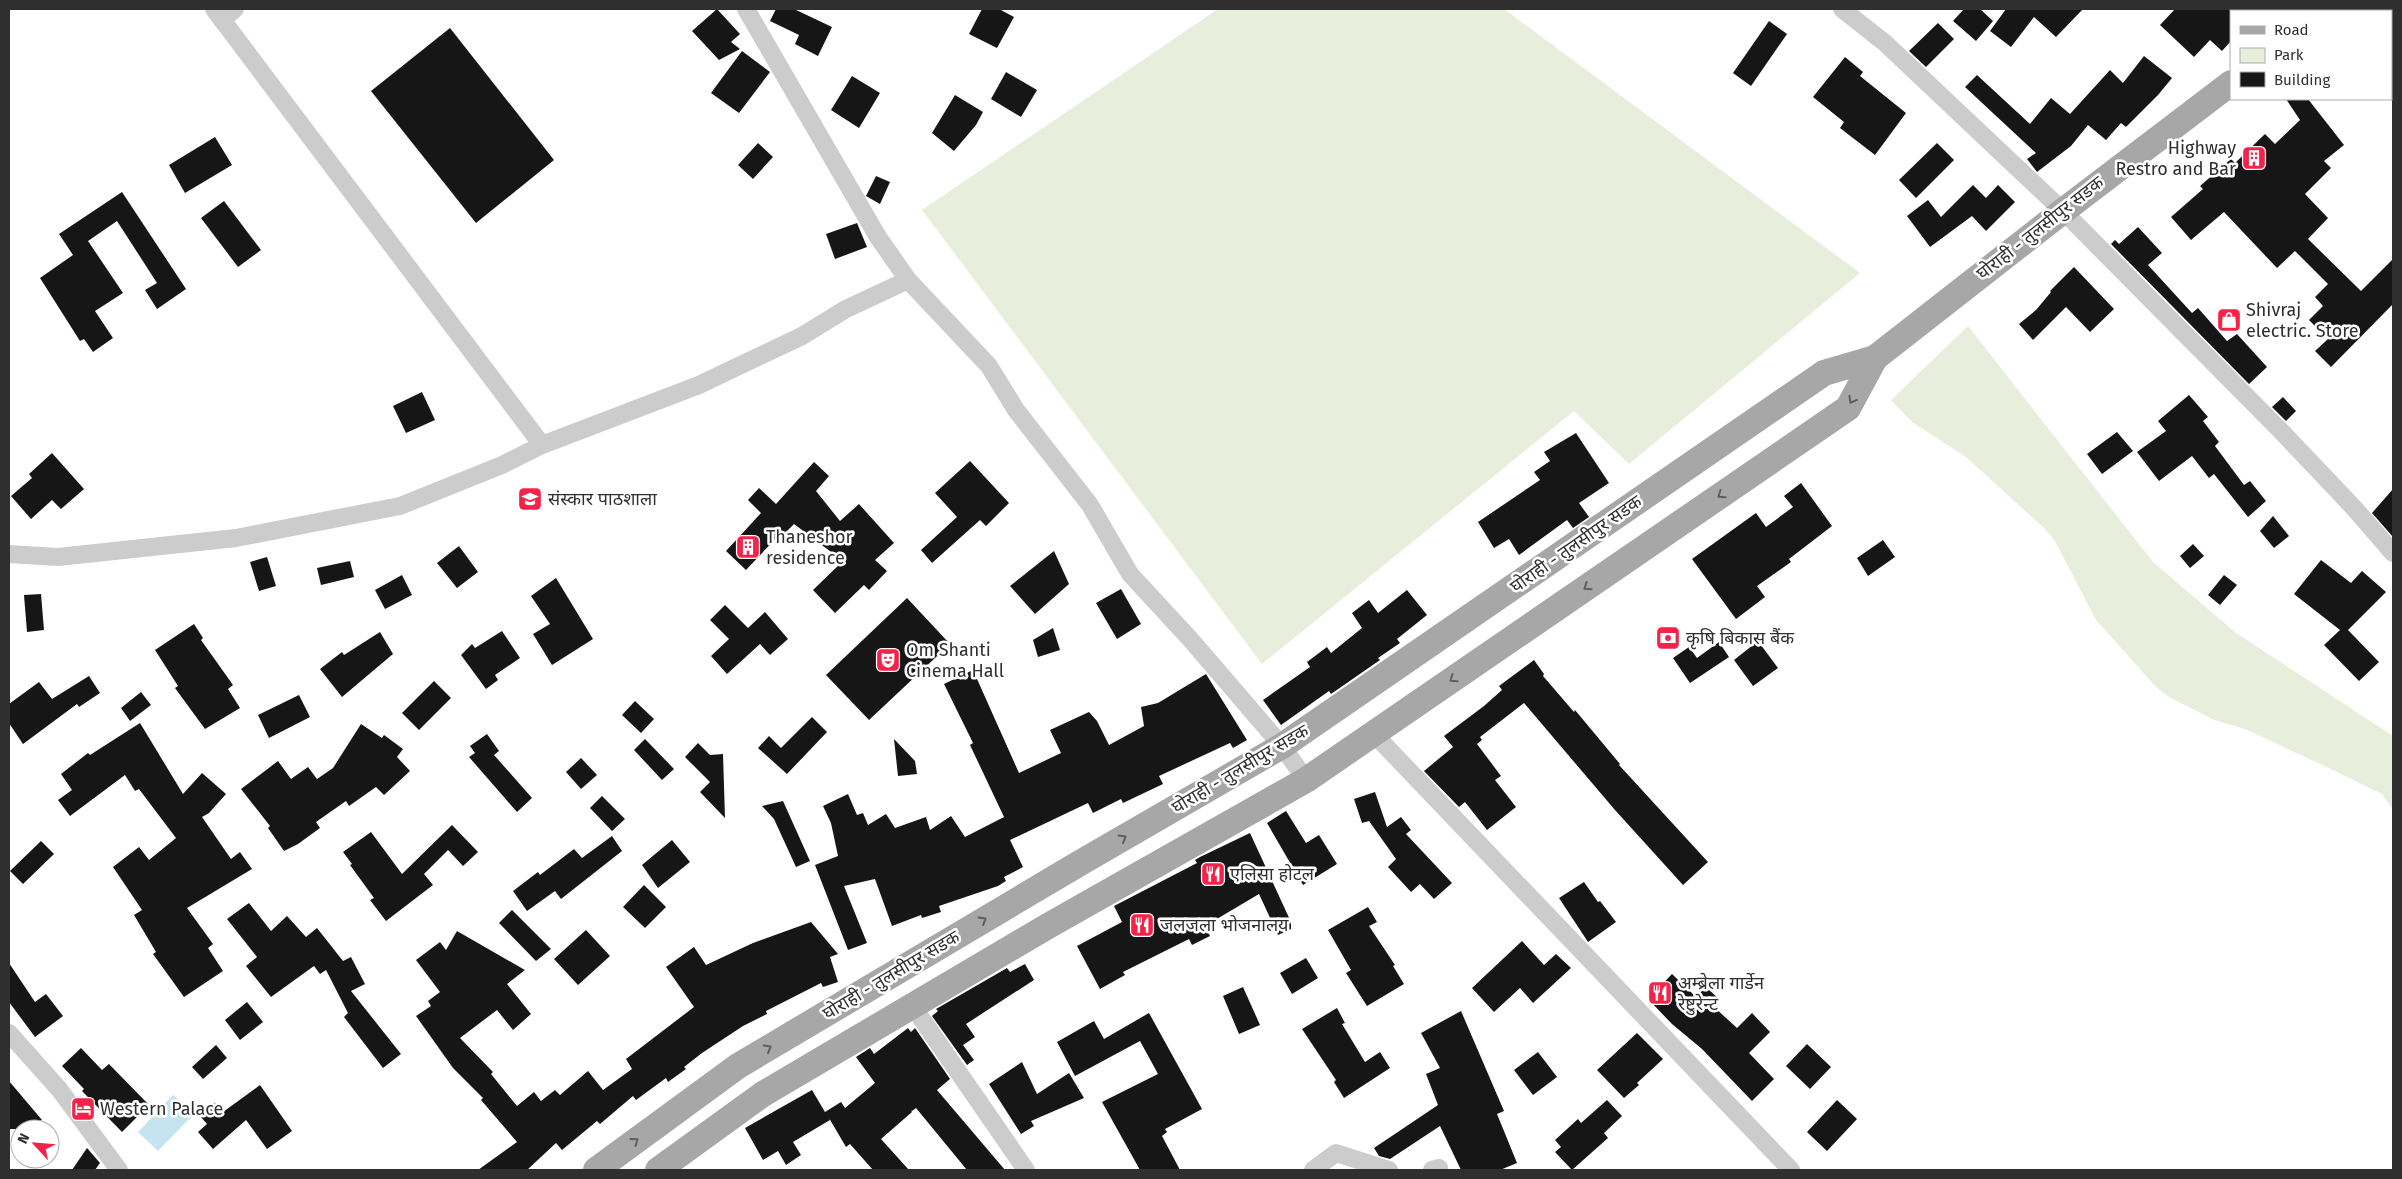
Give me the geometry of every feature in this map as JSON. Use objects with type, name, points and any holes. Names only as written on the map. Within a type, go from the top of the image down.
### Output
[{"type":"main road","name":"घोराही - तुलसीपुर सडक","points":[[599,1169],[738,1066],[1080,863],[1282,746],[1824,373],[1876,358],[2063,211],[2230,84]]},
{"type":"main road","name":"घोराही - तुलसीपुर सडक","points":[[658,1170],[763,1094],[912,1005],[1306,780],[1848,408],[1876,358]]},
{"type":"street","points":[[746,9],[878,237],[908,280],[989,366],[1016,410],[1090,505],[1130,574],[1191,640],[1282,746],[1306,780]]},
{"type":"street","points":[[1842,9],[1885,43],[2063,211],[2281,431],[2393,553]]},
{"type":"street","points":[[224,12],[542,445]]},
{"type":"street","points":[[9,554],[58,556],[236,538],[390,508],[502,465],[542,445],[699,385],[802,336],[846,309],[908,280]]},
{"type":"street","points":[[1374,734],[1791,1170]]},
{"type":"street","points":[[912,1005],[1026,1170]]},
{"type":"street","points":[[9,1033],[59,1089],[119,1170]]},
{"type":"street","points":[[1313,1170],[1336,1153],[1389,1170]]},
{"type":"green space","points":[[1218,9],[1504,9],[1860,273],[1629,464],[1574,411],[1262,664],[922,210]]},
{"type":"green space","points":[[1968,326],[2153,562],[2236,633],[2393,736],[2393,810],[2382,794],[2245,729],[2214,720],[2169,697],[2155,686],[2096,620],[2055,541],[2044,528],[1966,457],[1912,422],[1891,400]]},
{"type":"water","points":[[173,1095],[194,1114],[158,1151],[138,1132]]},
{"type":"building","points":[[717,9],[740,34],[731,42],[740,49],[719,60],[692,31]]},
{"type":"building","points":[[776,9],[794,9],[832,27],[818,56],[795,44],[799,35],[770,21]]},
{"type":"building","points":[[982,9],[999,9],[1014,17],[997,48],[969,34]]},
{"type":"building","points":[[1964,9],[1980,9],[1993,21],[1976,41],[1953,21]]},
{"type":"building","points":[[2006,9],[2083,9],[2056,37],[2034,17],[2011,47],[1990,31]]},
{"type":"building","points":[[2175,9],[2231,9],[2230,42],[2222,51],[2210,40],[2194,57],[2160,25]]},
{"type":"building","points":[[1769,21],[1787,34],[1751,86],[1733,73]]},
{"type":"building","points":[[1938,23],[1954,39],[1926,67],[1909,51]]},
{"type":"building","points":[[450,28],[554,160],[476,223],[371,91]]},
{"type":"building","points":[[742,51],[770,72],[739,113],[711,93]]},
{"type":"building","points":[[2144,56],[2172,78],[2158,95],[2126,127],[2121,123],[2106,140],[2088,125],[2071,146],[2037,172],[2027,159],[2036,153],[1965,87],[1977,75],[2030,124],[2051,98],[2070,114],[2110,70],[2123,83]]},
{"type":"building","points":[[1845,57],[1863,72],[1860,76],[1906,113],[1875,155],[1840,128],[1844,122],[1813,97]]},
{"type":"building","points":[[1006,72],[1037,90],[1021,117],[991,99]]},
{"type":"building","points":[[852,76],[880,93],[859,128],[831,110]]},
{"type":"building","points":[[955,95],[983,112],[976,125],[954,151],[932,133]]},
{"type":"building","points":[[2287,100],[2309,100],[2344,145],[2324,161],[2331,168],[2305,194],[2328,218],[2308,239],[2361,291],[2393,259],[2393,304],[2331,367],[2315,351],[2328,339],[2309,320],[2323,306],[2315,297],[2328,284],[2295,251],[2277,268],[2224,212],[2191,240],[2171,217],[2203,189],[2200,186],[2231,159],[2235,163],[2265,134],[2275,144],[2300,120]]},
{"type":"building","points":[[215,137],[232,165],[185,193],[169,165]]},
{"type":"building","points":[[758,143],[773,157],[753,179],[738,165]]},
{"type":"building","points":[[1937,143],[1954,160],[1916,198],[1899,180]]},
{"type":"building","points":[[876,176],[890,182],[880,204],[866,196]]},
{"type":"building","points":[[1973,185],[1986,198],[1998,185],[2015,202],[1986,231],[1972,216],[1930,247],[1907,216],[1928,200],[1941,217]]},
{"type":"building","points":[[122,192],[186,289],[157,309],[145,290],[157,283],[117,221],[88,241],[123,293],[95,311],[113,338],[93,352],[84,339],[80,341],[40,278],[73,255],[59,234]]},
{"type":"building","points":[[224,201],[261,250],[238,267],[201,218]]},
{"type":"building","points":[[857,223],[867,247],[835,259],[826,234]]},
{"type":"building","points":[[2138,227],[2162,253],[2148,265],[2192,313],[2198,308],[2227,341],[2237,334],[2267,367],[2249,384],[2111,244],[2115,240],[2119,244]]},
{"type":"building","points":[[2074,267],[2114,309],[2090,332],[2066,307],[2033,340],[2019,324],[2036,310],[2050,291]]},
{"type":"building","points":[[422,392],[435,420],[406,433],[393,406]]},
{"type":"building","points":[[2189,395],[2208,417],[2203,421],[2219,442],[2215,446],[2244,485],[2250,481],[2266,501],[2248,517],[2214,474],[2209,478],[2192,456],[2159,481],[2137,452],[2166,431],[2158,421]]},
{"type":"building","points":[[2283,397],[2296,411],[2286,421],[2272,407]]},
{"type":"building","points":[[2117,432],[2133,451],[2102,474],[2087,454]]},
{"type":"building","points":[[1576,433],[1609,483],[1579,503],[1589,517],[1573,528],[1567,520],[1519,555],[1509,539],[1494,548],[1478,522],[1540,480],[1534,472],[1550,461],[1544,452]]},
{"type":"building","points":[[52,453],[84,489],[61,509],[52,500],[31,519],[11,496],[32,478],[29,474]]},
{"type":"building","points":[[970,461],[1009,503],[986,526],[980,520],[932,563],[921,550],[957,517],[935,493]]},
{"type":"building","points":[[814,462],[829,476],[816,491],[840,521],[859,504],[894,543],[875,560],[887,571],[869,590],[864,585],[835,613],[813,590],[843,561],[794,524],[783,535],[781,533],[746,570],[726,551],[761,513],[748,500],[759,488],[776,504]]},
{"type":"building","points":[[1801,483],[1832,526],[1789,559],[1791,562],[1757,586],[1765,597],[1736,619],[1692,559],[1756,513],[1766,527],[1793,507],[1784,496]]},
{"type":"building","points":[[2393,489],[2393,537],[2372,513]]},
{"type":"building","points":[[2273,516],[2289,536],[2274,548],[2260,531]]},
{"type":"building","points":[[1883,540],[1895,557],[1868,576],[1857,558]]},
{"type":"building","points":[[2193,544],[2204,556],[2190,568],[2180,556]]},
{"type":"building","points":[[459,546],[478,572],[457,588],[437,563]]},
{"type":"building","points":[[1054,551],[1069,584],[1035,614],[1010,586]]},
{"type":"building","points":[[267,557],[276,586],[259,591],[250,562]]},
{"type":"building","points":[[2321,560],[2351,583],[2362,571],[2386,592],[2348,630],[2379,662],[2359,681],[2324,645],[2340,630],[2294,594]]},
{"type":"building","points":[[350,561],[354,577],[321,585],[317,568]]},
{"type":"building","points":[[402,575],[412,595],[385,609],[375,590]]},
{"type":"building","points":[[2224,575],[2237,585],[2220,605],[2208,595]]},
{"type":"building","points":[[556,578],[593,639],[552,665],[533,634],[550,624],[531,596]]},
{"type":"building","points":[[1121,589],[1141,624],[1117,639],[1096,603]]},
{"type":"building","points":[[1407,590],[1427,615],[1397,639],[1400,643],[1378,658],[1380,660],[1331,694],[1329,691],[1281,725],[1263,700],[1310,667],[1307,662],[1327,647],[1331,653],[1362,628],[1352,613],[1369,600],[1378,613]]},
{"type":"building","points":[[41,594],[44,630],[27,632],[24,595]]},
{"type":"building","name":"Om Shanti Cinema Hall","points":[[907,598],[950,644],[869,720],[826,675]]},
{"type":"building","points":[[725,605],[748,628],[765,612],[788,639],[770,655],[760,644],[727,674],[711,656],[729,639],[710,620]]},
{"type":"building","points":[[194,624],[203,638],[201,640],[233,685],[228,689],[240,708],[205,729],[175,688],[178,686],[155,650]]},
{"type":"building","points":[[1053,628],[1060,650],[1038,657],[1033,640]]},
{"type":"building","points":[[502,631],[520,658],[495,675],[498,680],[486,689],[461,655],[472,644],[475,648]]},
{"type":"building","points":[[380,632],[393,654],[342,697],[320,669],[342,652],[344,655]]},
{"type":"building","points":[[1758,641],[1778,668],[1753,686],[1734,660]]},
{"type":"building","points":[[1719,642],[1729,657],[1690,683],[1673,658],[1689,647],[1697,658]]},
{"type":"building","points":[[1534,660],[1544,674],[1543,676],[1574,712],[1575,710],[1619,765],[1708,862],[1683,885],[1615,810],[1524,703],[1480,737],[1482,740],[1477,744],[1501,776],[1495,780],[1516,807],[1487,830],[1465,802],[1459,807],[1424,771],[1453,747],[1444,736],[1484,706],[1502,690],[1499,686]]},
{"type":"building","points":[[973,670],[1019,773],[1061,753],[1050,730],[1089,712],[1097,721],[1109,745],[1144,726],[1141,707],[1158,703],[1206,674],[1247,740],[1233,748],[1230,743],[1159,776],[1163,784],[1123,803],[1121,799],[1093,813],[1088,803],[1010,840],[1023,867],[1004,877],[1006,881],[998,886],[939,906],[941,912],[922,918],[921,915],[892,926],[875,879],[844,886],[867,943],[848,950],[815,865],[838,856],[831,823],[823,806],[848,794],[857,815],[863,813],[868,825],[886,814],[895,828],[926,817],[930,830],[951,816],[965,837],[1004,817],[970,745],[973,743],[944,684]]},
{"type":"building","points":[[89,676],[100,693],[79,707],[77,704],[23,744],[9,723],[9,704],[39,682],[52,699]]},
{"type":"building","points":[[434,681],[451,698],[419,730],[402,713]]},
{"type":"building","points":[[141,692],[151,705],[130,721],[121,708]]},
{"type":"building","points":[[299,695],[310,717],[269,738],[258,715]]},
{"type":"building","points":[[635,701],[654,719],[641,733],[622,715]]},
{"type":"building","points":[[812,717],[827,732],[787,774],[758,748],[769,736],[781,748]]},
{"type":"building","points":[[140,723],[183,794],[202,773],[226,794],[209,813],[202,817],[231,859],[240,852],[252,869],[187,908],[213,944],[208,948],[223,971],[184,997],[153,954],[156,952],[134,915],[142,910],[113,867],[139,847],[149,860],[176,838],[139,789],[135,791],[125,775],[70,816],[58,800],[72,790],[61,774],[88,753],[90,755]]},
{"type":"building","points":[[361,724],[382,738],[384,735],[403,749],[397,757],[410,771],[384,795],[376,787],[349,806],[346,801],[316,822],[320,828],[298,844],[284,851],[268,828],[270,826],[241,789],[278,761],[291,779],[308,767],[317,779],[333,768]]},
{"type":"building","points":[[487,734],[499,751],[494,755],[532,798],[517,812],[469,757],[475,753],[470,746]]},
{"type":"building","points":[[645,739],[674,769],[662,780],[634,750]]},
{"type":"building","points":[[894,739],[915,761],[917,774],[898,776]]},
{"type":"building","points":[[698,743],[710,755],[723,754],[725,818],[700,792],[710,782],[685,757]]},
{"type":"building","points":[[581,758],[597,775],[581,789],[566,772]]},
{"type":"building","points":[[1375,792],[1387,827],[1401,817],[1411,830],[1406,834],[1452,883],[1434,899],[1420,884],[1411,892],[1388,867],[1396,859],[1369,821],[1362,823],[1354,799]]},
{"type":"building","points":[[602,796],[625,819],[612,831],[590,808]]},
{"type":"building","points":[[783,801],[810,861],[796,867],[774,819],[762,806]]},
{"type":"building","points":[[1286,811],[1306,843],[1319,835],[1337,864],[1303,885],[1267,823]]},
{"type":"building","points":[[452,825],[478,852],[463,866],[448,850],[424,874],[433,885],[386,921],[370,900],[374,898],[343,852],[371,832],[402,874]]},
{"type":"building","points":[[1250,833],[1291,922],[1291,929],[1278,935],[1259,894],[1205,926],[1210,936],[1192,945],[1189,939],[1123,972],[1125,975],[1100,989],[1077,946],[1122,922],[1114,906],[1197,863],[1195,860],[1200,857]]},
{"type":"building","points":[[612,836],[622,851],[561,899],[555,891],[527,911],[513,891],[538,872],[540,875],[574,849],[582,858]]},
{"type":"building","points":[[672,840],[690,862],[658,888],[642,865]]},
{"type":"building","points":[[41,841],[54,854],[23,884],[10,871]]},
{"type":"building","points":[[1584,882],[1598,902],[1600,901],[1616,922],[1588,942],[1559,898]]},
{"type":"building","points":[[644,885],[666,907],[645,928],[623,907]]},
{"type":"building","points":[[249,903],[271,931],[287,916],[306,937],[317,928],[343,961],[351,957],[365,984],[351,991],[401,1054],[383,1068],[344,1017],[348,1013],[326,970],[320,974],[314,966],[271,997],[246,966],[257,957],[227,919]]},
{"type":"building","points":[[1368,907],[1377,922],[1369,926],[1395,965],[1393,966],[1404,984],[1367,1006],[1346,973],[1351,970],[1328,930]]},
{"type":"building","points":[[512,910],[551,949],[536,961],[499,923]]},
{"type":"building","points":[[811,922],[838,954],[830,957],[838,982],[823,987],[821,983],[766,1011],[767,1014],[743,1026],[702,1053],[684,1067],[686,1069],[668,1082],[666,1078],[636,1100],[633,1096],[600,1124],[597,1121],[562,1150],[556,1143],[527,1170],[478,1170],[517,1142],[481,1100],[483,1098],[453,1068],[416,1016],[431,1006],[428,1001],[440,992],[416,960],[440,942],[446,950],[457,931],[525,970],[507,984],[531,1014],[513,1030],[497,1010],[460,1038],[493,1072],[491,1074],[517,1106],[534,1092],[541,1101],[555,1090],[560,1095],[588,1071],[603,1090],[632,1069],[626,1059],[694,1007],[666,967],[694,947],[706,965],[753,943]]},
{"type":"building","points":[[586,930],[610,956],[578,985],[554,959]]},
{"type":"building","points":[[1522,941],[1544,965],[1556,954],[1571,968],[1533,1003],[1520,988],[1494,1012],[1472,988]]},
{"type":"building","points":[[1306,958],[1318,978],[1292,994],[1280,973]]},
{"type":"building","points":[[9,963],[35,1002],[46,994],[63,1016],[35,1037],[9,1002]]},
{"type":"building","points":[[1025,964],[1034,980],[966,1024],[975,1037],[963,1045],[974,1060],[967,1065],[932,1016],[938,1011],[936,1009],[1007,968],[1010,972]]},
{"type":"building","points":[[1672,974],[1696,997],[1706,987],[1719,999],[1713,1006],[1737,1028],[1752,1013],[1770,1032],[1749,1053],[1774,1079],[1752,1101],[1702,1049],[1672,1024],[1648,999]]},
{"type":"building","points":[[1243,987],[1260,1025],[1239,1034],[1223,996]]},
{"type":"building","points":[[247,1002],[263,1022],[240,1040],[225,1020]]},
{"type":"building","points":[[1337,1008],[1345,1023],[1342,1024],[1365,1062],[1380,1052],[1390,1068],[1344,1098],[1334,1082],[1336,1080],[1302,1029]]},
{"type":"building","points":[[1461,1011],[1504,1111],[1497,1114],[1517,1163],[1500,1170],[1461,1170],[1440,1126],[1390,1159],[1379,1156],[1374,1148],[1438,1105],[1426,1074],[1440,1068],[1421,1033]]},
{"type":"building","points":[[1149,1013],[1202,1109],[1165,1129],[1167,1132],[1162,1136],[1180,1170],[1140,1170],[1102,1102],[1158,1074],[1140,1041],[1075,1076],[1057,1042],[1094,1021],[1104,1039]]},
{"type":"building","points":[[908,1028],[911,1032],[915,1028],[950,1079],[937,1090],[1005,1170],[967,1170],[916,1108],[911,1110],[912,1112],[881,1139],[909,1170],[873,1170],[850,1144],[846,1147],[829,1118],[830,1120],[793,1142],[801,1155],[786,1165],[778,1151],[763,1160],[745,1128],[812,1090],[825,1112],[841,1102],[845,1108],[875,1083],[856,1057],[870,1048],[874,1054]]},
{"type":"building","points":[[1637,1033],[1663,1059],[1624,1098],[1597,1070]]},
{"type":"building","points":[[1807,1044],[1831,1067],[1810,1089],[1786,1066]]},
{"type":"building","points":[[216,1045],[227,1058],[203,1079],[192,1067]]},
{"type":"building","points":[[81,1048],[102,1070],[109,1064],[149,1105],[122,1132],[82,1091],[84,1089],[62,1066]]},
{"type":"building","points":[[1538,1052],[1557,1077],[1533,1095],[1514,1070]]},
{"type":"building","points":[[1022,1062],[1037,1094],[1069,1073],[1084,1098],[1031,1121],[1034,1126],[1021,1134],[989,1084]]},
{"type":"building","points":[[9,1081],[41,1119],[10,1119],[9,1129]]},
{"type":"building","points":[[260,1085],[292,1131],[267,1149],[246,1120],[213,1149],[198,1132],[207,1124],[200,1116],[215,1103],[223,1112]]},
{"type":"building","points":[[1607,1100],[1622,1116],[1604,1133],[1608,1138],[1572,1170],[1555,1152],[1561,1147],[1555,1140],[1578,1119],[1581,1123]]},
{"type":"building","points":[[1837,1100],[1857,1119],[1827,1151],[1807,1132]]},
{"type":"building","points":[[87,1148],[100,1163],[95,1170],[72,1170]]},
{"type":"place","name":"Highway Restro and Bar","points":[[2254,158]]},
{"type":"place","name":"Shivraj electric. Store","points":[[2229,320]]},
{"type":"place","name":"संस्कार पाठशाला","points":[[530,499]]},
{"type":"place","name":"Thaneshor residence","points":[[748,547]]},
{"type":"place","name":"कृषि बिकास बैंक","points":[[1668,638]]},
{"type":"place","name":"Om Shanti Cinema Hall","points":[[888,660]]},
{"type":"place","name":"एलिसा होटल","points":[[1213,874]]},
{"type":"place","name":"जलजला भोजनालय","points":[[1142,925]]},
{"type":"place","name":"अम्ब्रेला गार्डेन रेष्टुरेन्ट","points":[[1660,993]]},
{"type":"place","name":"Western Palace","points":[[83,1109]]}]
